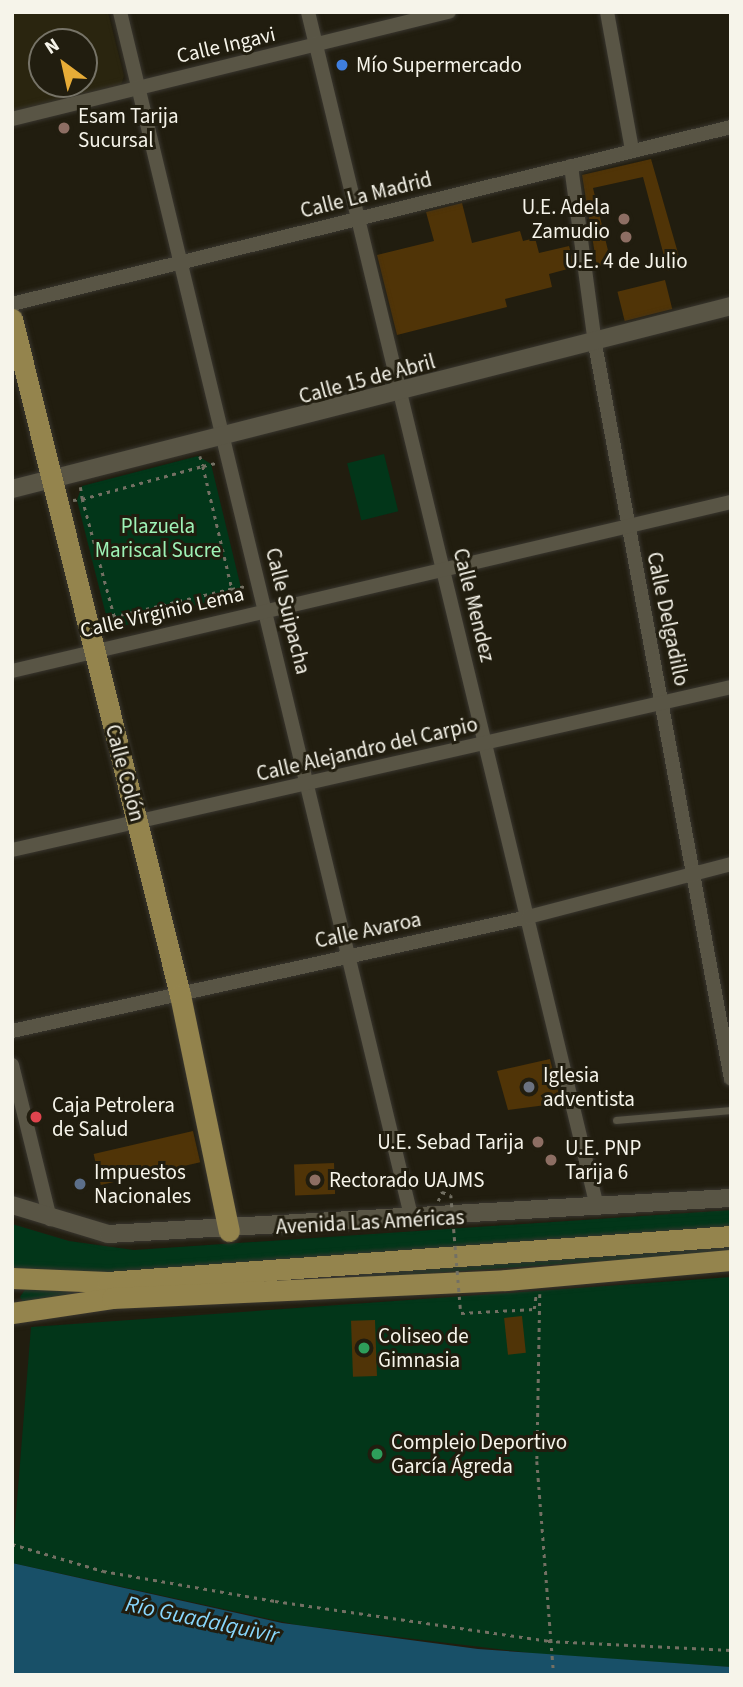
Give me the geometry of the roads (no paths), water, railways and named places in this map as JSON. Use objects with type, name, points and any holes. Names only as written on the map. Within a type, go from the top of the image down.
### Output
[{"type":"main road","name":"Calle Colón","points":[[12,319],[180,995],[229,1230]]},
{"type":"main road","name":"Avenida Las Américas","points":[[17,1279],[107,1282],[731,1236]]},
{"type":"main road","points":[[17,1279],[14,1296],[17,1312],[112,1298],[506,1280],[731,1260]]},
{"type":"street","name":"Calle Suipacha","points":[[120,12],[265,610],[310,783],[412,1220]]},
{"type":"street","name":"Calle Mendez","points":[[308,12],[597,1207]]},
{"type":"street","name":"Calle Ingavi","points":[[12,119],[449,12]]},
{"type":"street","points":[[607,12],[632,150]]},
{"type":"street","name":"Calle La Madrid","points":[[12,304],[731,127]]},
{"type":"street","name":"Calle Delgadillo","points":[[571,166],[595,344],[627,525],[664,704],[731,1079]]},
{"type":"street","name":"Calle 15 de Abril","points":[[12,489],[225,440],[731,306]]},
{"type":"street","name":"Calle Virginio Lema","points":[[12,671],[120,642],[731,502]]},
{"type":"street","name":"Calle Alejandro del Carpio","points":[[12,850],[731,687]]},
{"type":"street","name":"Calle Avaroa","points":[[12,1031],[528,917],[731,864]]},
{"type":"street","points":[[12,1065],[50,1219]]},
{"type":"street","name":"Avenida Las Américas","points":[[12,1205],[50,1219],[108,1234],[412,1220],[731,1198]]},
{"type":"lane","points":[[616,1120],[731,1110]]},
{"type":"water","name":"Río Guadalquivir","points":[[12,1563],[282,1623],[478,1649],[731,1667],[731,1675],[12,1675]]},
{"type":"place","name":"Mío Supermercado","points":[[342,65]]},
{"type":"place","name":"Esam Tarija Sucursal","points":[[64,128]]},
{"type":"place","name":"U.E. Adela Zamudio","points":[[624,219]]},
{"type":"place","name":"U.E. 4 de Julio","points":[[626,237]]},
{"type":"place","name":"Iglesia adventista","points":[[529,1087]]},
{"type":"place","name":"Caja Petrolera de Salud","points":[[36,1117]]},
{"type":"place","name":"U.E. Sebad Tarija","points":[[538,1142]]},
{"type":"place","name":"U.E. PNP Tarija 6","points":[[551,1160]]},
{"type":"place","name":"Rectorado UAJMS","points":[[315,1180]]},
{"type":"place","name":"Impuestos Nacionales","points":[[80,1184]]},
{"type":"place","name":"Coliseo de Gimnasia","points":[[364,1348]]},
{"type":"place","name":"Complejo Deportivo García Ágreda","points":[[377,1454]]},
{"type":"park label","name":"Plazuela Mariscal Sucre","points":[[158,538]]}]
